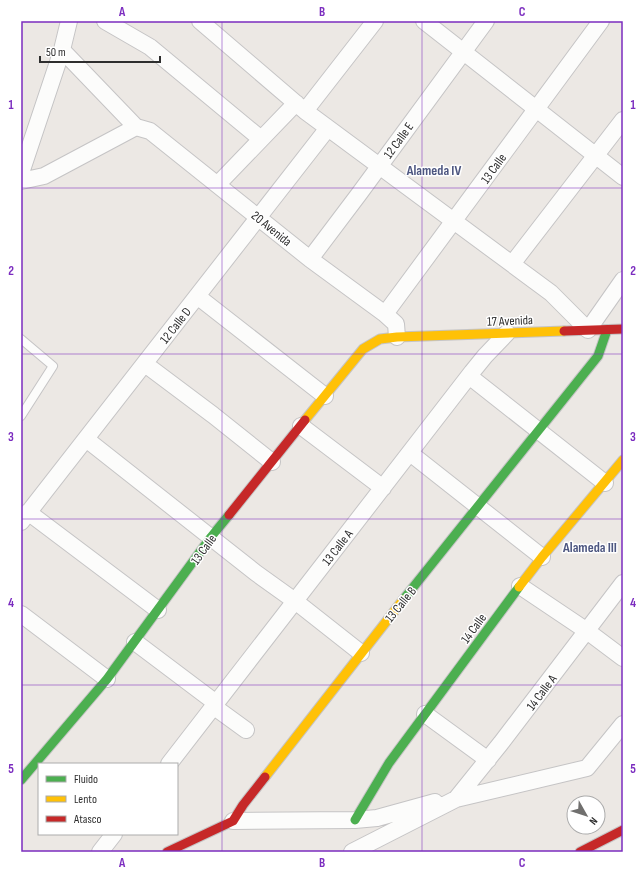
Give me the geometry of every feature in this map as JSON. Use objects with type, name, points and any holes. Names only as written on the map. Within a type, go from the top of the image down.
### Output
[{"type":"street","points":[[21,173],[62,50],[69,21]]},
{"type":"street","points":[[105,21],[150,47],[262,139]]},
{"type":"street","points":[[200,21],[300,107],[551,293],[588,330],[623,280]]},
{"type":"street","points":[[218,184],[262,139],[300,107],[375,21]]},
{"type":"street","points":[[424,21],[623,177]]},
{"type":"street","name":"12 Calle E","points":[[310,259],[360,194],[486,21]]},
{"type":"street","name":"13 Calle","points":[[385,314],[601,21]]},
{"type":"street","points":[[21,181],[44,176],[136,127],[62,50]]},
{"type":"street","points":[[512,264],[623,120]]},
{"type":"street","name":"20 Avenida","points":[[136,127],[150,131],[310,259],[385,314],[396,324],[397,337]]},
{"type":"street","name":"12 Calle D","points":[[25,517],[328,128]]},
{"type":"street","points":[[197,296],[325,396]]},
{"type":"street","name":"17 Avenida","points":[[397,337],[623,329]]},
{"type":"street","name":"13 Calle B","points":[[233,821],[243,805],[361,653],[598,356],[607,330]]},
{"type":"street","name":"13 Calle A","points":[[169,763],[469,376],[485,356],[507,333]]},
{"type":"street","name":"13 Calle","points":[[21,780],[107,678],[211,537],[363,349],[380,339],[397,337]]},
{"type":"street","points":[[145,364],[272,462]]},
{"type":"street","points":[[469,376],[539,430],[613,479]]},
{"type":"street","points":[[301,426],[382,488]]},
{"type":"street","points":[[86,439],[256,573],[295,601],[361,653]]},
{"type":"street","points":[[410,453],[542,557]]},
{"type":"street","name":"14 Calle","points":[[355,820],[389,763],[520,586],[542,557],[613,479],[623,460]]},
{"type":"street","points":[[25,517],[158,610]]},
{"type":"street","name":"14 Calle A","points":[[456,799],[488,760],[623,583]]},
{"type":"street","points":[[520,586],[587,631],[623,658]]},
{"type":"street","points":[[21,614],[107,678]]},
{"type":"street","points":[[135,642],[246,730]]},
{"type":"street","points":[[425,714],[488,760]]},
{"type":"street","name":"14 Calle A","points":[[352,852],[456,799],[587,768],[623,724]]},
{"type":"street","points":[[167,852],[233,821],[355,820],[377,818],[432,803],[456,799]]},
{"type":"street","points":[[580,852],[623,830]]},
{"type":"street","points":[[100,852],[113,835]]},
{"type":"lane","points":[[21,338],[53,366],[21,416]]},
{"type":"traffic: fast","points":[[403,600],[598,356],[607,330]]},
{"type":"traffic: fast","points":[[21,780],[107,679],[211,537],[229,515]]},
{"type":"traffic: fast","points":[[355,820],[389,763],[519,587]]},
{"type":"traffic: slow","points":[[305,420],[363,349],[380,339],[397,337],[564,331]]},
{"type":"traffic: slow","points":[[519,587],[542,557],[623,460]]},
{"type":"traffic: slow","points":[[265,777],[403,600]]},
{"type":"traffic: jam","points":[[564,331],[623,329]]},
{"type":"traffic: jam","points":[[229,515],[305,420]]},
{"type":"traffic: jam","points":[[167,852],[233,821],[243,805],[265,777]]},
{"type":"traffic: jam","points":[[580,852],[623,830]]},
{"type":"district","name":"Alameda IV","points":[[434,170]]},
{"type":"district","name":"Alameda III","points":[[590,547]]}]
